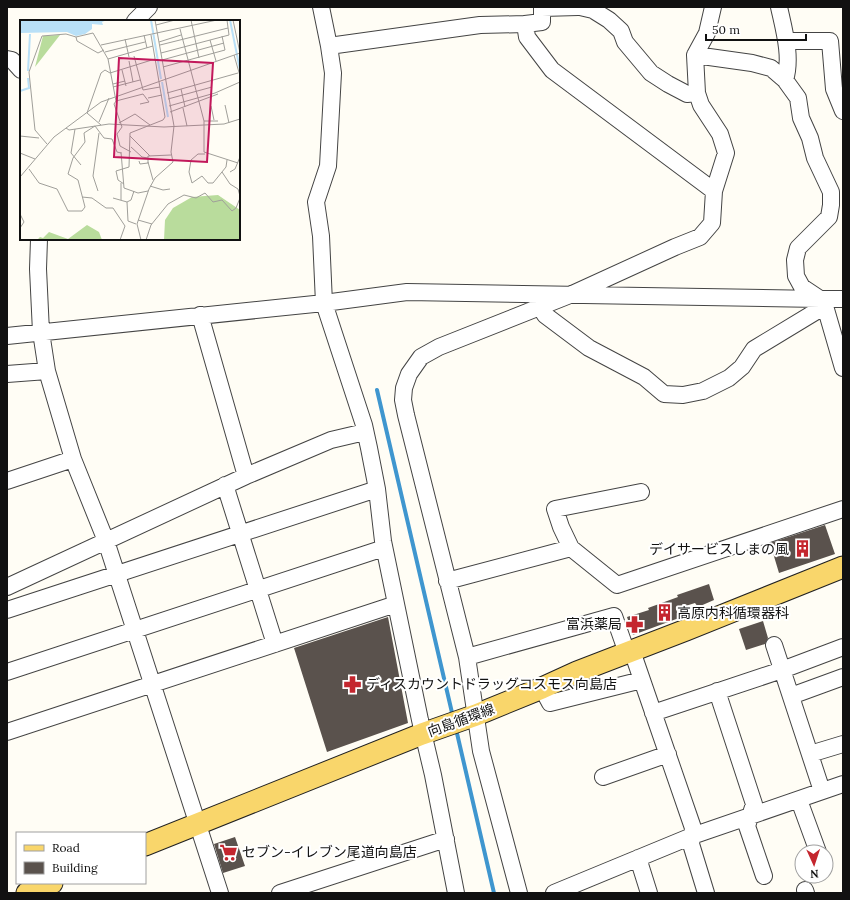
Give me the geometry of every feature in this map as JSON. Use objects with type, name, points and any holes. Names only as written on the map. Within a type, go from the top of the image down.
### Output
[{"type":"main road","name":"向島循環線","points":[[146,845],[427,732],[473,716],[577,672],[843,567]]},
{"type":"main road","points":[[27,893],[50,884]]},
{"type":"street","points":[[136,20],[149,7]]},
{"type":"street","points":[[321,7],[329,46],[332,73],[328,166],[316,202],[321,236],[324,303],[365,432],[377,489],[384,548],[427,732],[432,775],[456,893]]},
{"type":"street","points":[[329,46],[480,25],[542,22],[542,8],[579,7],[594,10],[609,20],[621,31],[625,42],[651,73],[687,94],[697,93]]},
{"type":"street","points":[[519,893],[473,716],[467,657],[403,400],[404,388],[409,374],[421,357],[439,348],[570,296],[675,247],[700,237],[712,224],[714,191],[726,153],[720,134],[702,105],[697,93],[695,55],[707,33],[713,7]]},
{"type":"street","points":[[780,7],[786,41],[788,70],[785,80]]},
{"type":"street","points":[[525,24],[527,37],[552,70],[714,191]]},
{"type":"street","points":[[786,41],[830,41],[834,90],[843,111]]},
{"type":"street","points":[[695,55],[752,63],[771,68],[785,80],[798,98],[801,118],[810,138],[815,158],[831,192],[831,205],[829,217],[798,248],[795,260],[796,276],[802,287],[823,303],[843,368]]},
{"type":"street","points":[[7,59],[12,60],[20,69]]},
{"type":"street","points":[[39,240],[38,269],[41,332],[47,371],[73,459],[117,573],[220,893]]},
{"type":"street","points":[[7,336],[324,303],[407,292],[823,303],[843,298]]},
{"type":"street","points":[[540,307],[546,315],[589,348],[644,377],[664,394],[683,395],[703,391],[729,378],[742,367],[754,349],[823,303]]},
{"type":"street","points":[[200,315],[246,476]]},
{"type":"street","points":[[7,374],[47,371]]},
{"type":"street","points":[[7,587],[225,485],[331,440],[365,432]]},
{"type":"street","points":[[7,481],[73,459]]},
{"type":"street","points":[[225,485],[239,534],[275,644]]},
{"type":"street","points":[[7,610],[377,489]]},
{"type":"street","points":[[641,492],[555,509],[561,527],[571,548],[617,585],[843,509]]},
{"type":"street","points":[[7,672],[384,548]]},
{"type":"street","points":[[447,581],[571,548]]},
{"type":"street","points":[[7,732],[396,604]]},
{"type":"street","points":[[467,657],[614,616],[642,680],[693,828],[691,844],[706,893]]},
{"type":"street","points":[[774,645],[822,791]]},
{"type":"street","points":[[653,713],[782,670],[843,647]]},
{"type":"street","points":[[790,696],[843,677]]},
{"type":"street","points":[[542,688],[550,703],[642,680]]},
{"type":"street","points":[[717,691],[754,804],[747,826],[764,876]]},
{"type":"street","points":[[810,754],[843,744]]},
{"type":"street","points":[[603,777],[668,754]]},
{"type":"street","points":[[554,893],[692,836],[843,784]]},
{"type":"street","points":[[799,800],[815,844]]},
{"type":"street","points":[[280,893],[446,839]]},
{"type":"street","points":[[638,858],[649,893]]},
{"type":"building","name":"デイサービスしまの風","points":[[825,525],[835,554],[779,573],[770,543]]},
{"type":"building","points":[[709,584],[714,600],[698,607],[695,603],[676,609],[679,618],[633,635],[627,617],[649,610],[648,608],[678,597],[677,595]]},
{"type":"building","name":"ディスカウントドラッグコスモス向島店","points":[[388,617],[408,723],[327,752],[294,648]]},
{"type":"building","points":[[763,621],[768,638],[765,644],[746,650],[739,629]]},
{"type":"building","points":[[235,837],[245,866],[223,873],[214,844]]},
{"type":"waterway","points":[[377,390],[453,717]]},
{"type":"waterway","points":[[456,729],[494,893]]},
{"type":"place","name":"デイサービスしまの風","points":[[802,549]]},
{"type":"place","name":"高原内科循環器科","points":[[664,613]]},
{"type":"place","name":"富浜薬局","points":[[635,624]]},
{"type":"place","name":"ディスカウントドラッグコスモス向島店","points":[[353,684]]},
{"type":"place","name":"セブン-イレブン尾道向島店","points":[[229,852]]}]
